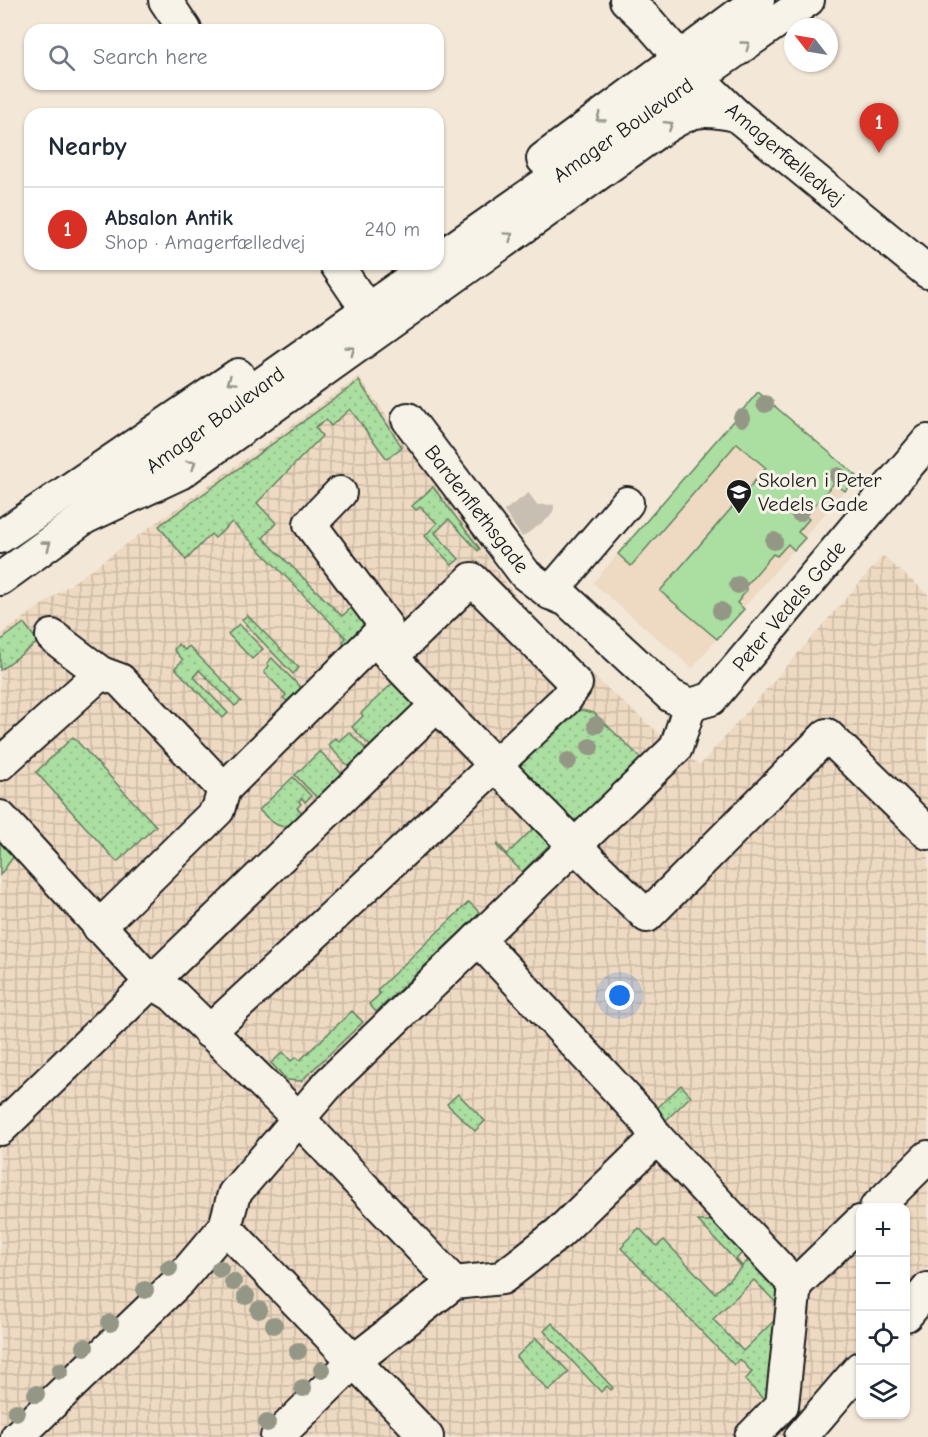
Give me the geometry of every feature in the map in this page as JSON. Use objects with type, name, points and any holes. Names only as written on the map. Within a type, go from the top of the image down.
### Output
[{"type":"street","points":[[149,0],[165,0],[181,24]]},
{"type":"street","name":"Amagerfælledvej","points":[[626,0],[648,21],[689,69],[736,115],[928,272]]},
{"type":"street","name":"Amager Boulevard","points":[[444,255],[689,69],[759,0]]},
{"type":"street","name":"Amager Boulevard","points":[[444,232],[689,69],[808,0]]},
{"type":"street","points":[[84,518],[180,473],[654,134],[685,115],[700,111],[711,110],[736,115]]},
{"type":"street","points":[[340,270],[357,295]]},
{"type":"street","name":"Amager Boulevard","points":[[0,537],[392,270]]},
{"type":"street","name":"Amager Boulevard","points":[[0,579],[228,408],[424,270]]},
{"type":"street","name":"Bardenflethsgade","points":[[408,419],[504,530],[525,574],[550,593],[567,600],[671,696],[690,705]]},
{"type":"street","name":"Peter Vedels Gade","points":[[690,705],[711,699],[928,441]]},
{"type":"street","points":[[340,493],[310,524],[386,626],[383,647]]},
{"type":"street","points":[[550,593],[627,503]]},
{"type":"street","points":[[99,927],[218,810],[224,789],[383,647],[472,579],[576,684],[565,700],[209,1032]]},
{"type":"street","points":[[52,636],[101,673],[120,680],[224,789]]},
{"type":"street","points":[[383,647],[494,765],[647,916],[828,735],[928,833]]},
{"type":"street","points":[[0,764],[101,673]]},
{"type":"street","points":[[0,1129],[437,705]]},
{"type":"street","points":[[16,1437],[179,1281],[225,1227],[234,1194],[330,1082],[676,748],[690,705]]},
{"type":"street","points":[[0,817],[151,982],[173,995],[299,1119],[454,1282]]},
{"type":"street","points":[[478,939],[644,1118],[657,1138],[795,1285]]},
{"type":"street","points":[[277,1437],[354,1361],[454,1282],[502,1278],[559,1233],[657,1138]]},
{"type":"street","points":[[881,1203],[928,1158]]},
{"type":"street","points":[[225,1227],[427,1437]]},
{"type":"street","points":[[751,1437],[782,1405],[795,1285],[856,1227]]},
{"type":"street","points":[[909,1311],[928,1289]]},
{"type":"street","points":[[801,1437],[856,1374]]},
{"type":"shaded area","points":[[359,377],[540,630],[676,748],[700,765],[883,556],[928,594],[928,1267],[910,1288],[910,1203],[856,1203],[856,1352],[785,1437],[0,1437],[0,635]]},
{"type":"shaded area","name":"Skolen i Peter Vedels Gade","points":[[758,392],[857,476],[692,668],[593,583]]},
{"type":"green space","points":[[359,381],[402,447],[387,459],[350,409],[331,426],[326,420],[315,427],[322,436],[257,503],[276,523],[263,538],[342,616],[358,602],[364,607],[364,628],[346,646],[343,641],[346,638],[232,522],[215,538],[211,534],[186,560],[159,526]]},
{"type":"green space","name":"Skolen i Peter Vedels Gade","points":[[758,392],[857,476],[845,491],[834,483],[805,516],[809,519],[798,532],[805,538],[794,550],[788,544],[777,556],[773,554],[745,587],[747,590],[737,603],[744,609],[717,639],[660,591],[766,468],[737,443],[631,566],[618,554]]},
{"type":"green space","points":[[433,487],[480,549],[478,551],[449,519],[435,533],[459,559],[452,565],[425,536],[437,523],[420,507],[416,510],[412,506]]},
{"type":"green space","points":[[247,615],[299,668],[293,674],[242,620]]},
{"type":"green space","points":[[24,623],[38,642],[0,670],[0,641]]},
{"type":"green space","points":[[239,624],[263,649],[252,659],[228,634]]},
{"type":"green space","points":[[178,644],[185,650],[189,646],[241,701],[235,706],[199,670],[194,677],[228,713],[223,718],[175,668],[183,660],[174,650]]},
{"type":"green space","points":[[272,658],[301,688],[287,701],[283,698],[286,695],[264,672],[269,666],[267,663]]},
{"type":"green space","points":[[395,681],[414,704],[370,746],[352,727],[363,716],[361,713]]},
{"type":"green space","points":[[576,709],[594,713],[641,758],[634,768],[580,819],[570,820],[518,768]]},
{"type":"green space","points":[[349,732],[367,750],[349,767],[328,745],[335,738],[339,741]]},
{"type":"green space","points":[[73,737],[156,826],[117,862],[36,772]]},
{"type":"green space","points":[[320,751],[342,774],[317,798],[295,775]]},
{"type":"green space","points":[[293,777],[311,796],[305,802],[302,798],[299,801],[301,804],[297,808],[303,814],[290,824],[280,826],[259,810]]},
{"type":"green space","points":[[535,827],[549,845],[522,872],[497,846],[498,844],[507,854]]},
{"type":"green space","points":[[0,834],[20,848],[0,875]]},
{"type":"green space","points":[[469,902],[480,913],[376,1012],[369,1004],[380,994],[377,990]]},
{"type":"green space","points":[[352,1011],[363,1022],[301,1081],[287,1080],[271,1063],[283,1052],[291,1061],[296,1057],[300,1060]]},
{"type":"green space","points":[[681,1085],[691,1096],[660,1126],[650,1115]]},
{"type":"green space","points":[[458,1094],[485,1121],[475,1131],[447,1104]]},
{"type":"green space","points":[[698,1221],[727,1221],[750,1245],[736,1259],[742,1266],[756,1253],[782,1280],[784,1311],[754,1280],[713,1319],[743,1351],[783,1312],[770,1396],[765,1401],[745,1380],[752,1372],[740,1359],[734,1365],[621,1248],[639,1228],[657,1246],[664,1240],[715,1293],[742,1267]]},
{"type":"green space","points":[[552,1323],[613,1388],[611,1390],[607,1386],[601,1392],[544,1331]]},
{"type":"green space","points":[[536,1338],[569,1372],[549,1391],[516,1357]]},
{"type":"tunnel","points":[[513,524],[538,506],[538,501],[534,496]]},
{"type":"place","name":"Absalon Antik","points":[[879,153]]},
{"type":"place","name":"Skolen i Peter Vedels Gade","points":[[739,515]]}]
